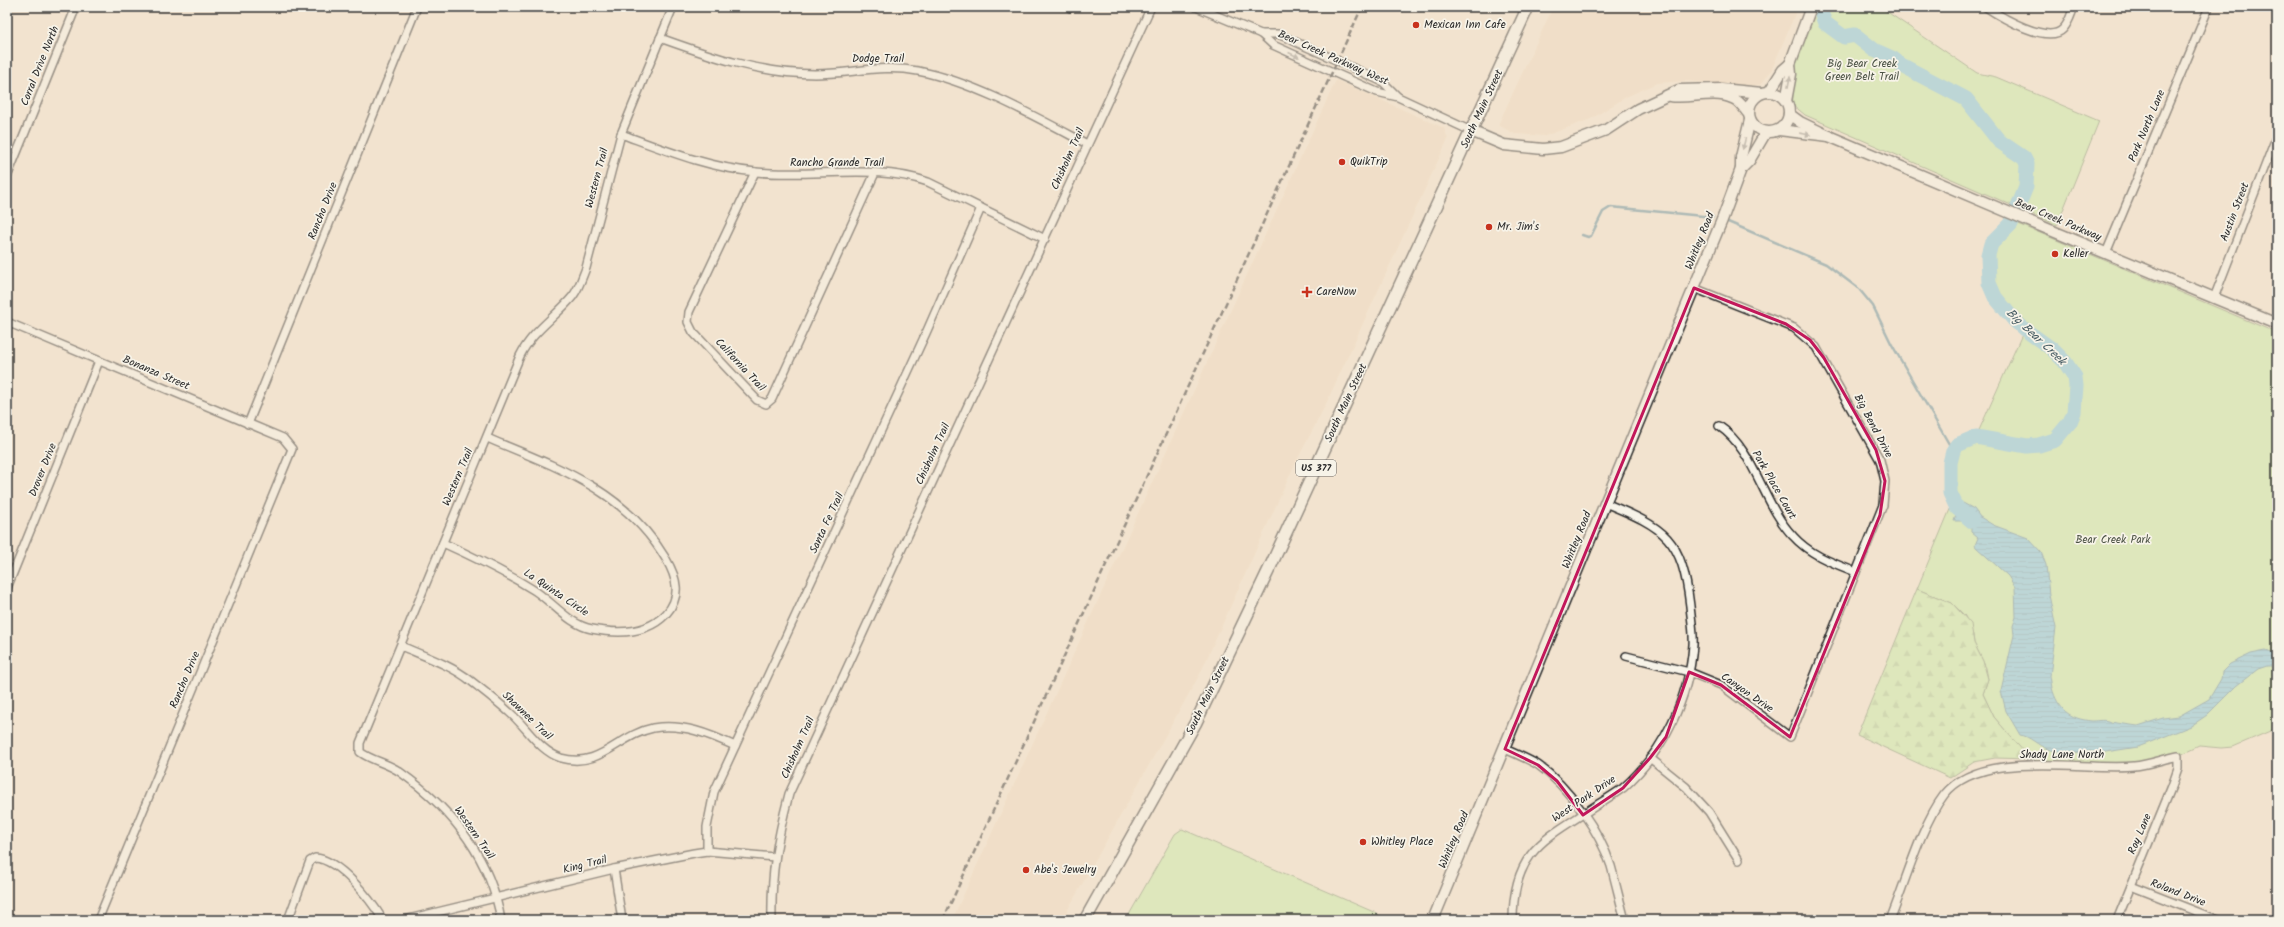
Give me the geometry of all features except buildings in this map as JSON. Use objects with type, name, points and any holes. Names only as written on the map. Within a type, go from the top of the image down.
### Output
[{"type":"main road","name":"South Main Street","points":[[1085,920],[1196,722],[1272,563],[1528,7]]},
{"type":"street","name":"Corral Drive North","points":[[7,177],[76,7]]},
{"type":"street","name":"Rancho Drive","points":[[248,424],[417,7]]},
{"type":"street","name":"Western Trail","points":[[501,920],[497,899],[487,869],[468,839],[442,808],[400,772],[367,757],[360,752],[360,743],[523,349],[534,334],[573,296],[580,283],[586,268],[621,134],[672,7]]},
{"type":"street","name":"Chisholm Trail","points":[[772,920],[771,881],[778,837],[789,794],[1151,7]]},
{"type":"street","name":"Bear Creek Parkway West","points":[[1196,7],[1261,34],[1273,45],[1378,92],[1398,97],[1471,131]]},
{"type":"street","points":[[1670,96],[1681,98],[1712,95],[1733,98],[1759,130],[1766,132],[1779,130],[1784,125],[1789,114],[1786,101],[1791,74],[1790,64],[1811,7]]},
{"type":"street","points":[[1986,7],[2005,18],[2048,35],[2056,34],[2068,23],[2074,7]]},
{"type":"street","name":"Park North Lane","points":[[2106,253],[2209,7]]},
{"type":"street","name":"Bear Creek Parkway West","points":[[1261,34],[1278,34],[1338,61],[1383,82],[1398,97]]},
{"type":"street","name":"Dodge Trail","points":[[660,38],[714,58],[781,72],[816,74],[890,68],[931,74],[1004,103],[1087,144]]},
{"type":"street","points":[[1749,117],[1752,100],[1766,92],[1783,70],[1790,64]]},
{"type":"street","points":[[1471,131],[1504,145],[1543,149],[1561,147],[1606,130],[1638,110],[1670,96],[1679,90],[1694,89],[1766,92],[1781,96],[1786,101]]},
{"type":"street","name":"Bear Creek Parkway","points":[[1789,114],[1800,122],[1831,137],[2277,324]]},
{"type":"street","name":"Whitley Road","points":[[1433,920],[1505,750],[1694,288],[1741,169],[1741,157],[1749,117]]},
{"type":"street","name":"Bear Creek Parkway","points":[[1779,130],[1831,137]]},
{"type":"street","name":"Whitley Road","points":[[1741,169],[1749,161],[1766,132]]},
{"type":"street","name":"Rancho Grande Trail","points":[[621,134],[683,157],[755,172],[791,174],[875,173],[913,176],[1045,239]]},
{"type":"street","name":"Austin Street","points":[[2214,298],[2277,135]]},
{"type":"street","name":"California Trail","points":[[755,172],[689,312],[688,322],[694,332],[757,400],[766,404],[772,399],[875,173]]},
{"type":"street","name":"Santa Fe Trail","points":[[707,851],[707,827],[714,792],[926,333],[981,208]]},
{"type":"street","name":"Big Bend Drive","points":[[1694,288],[1794,328],[1810,340],[1824,358],[1876,450],[1884,475],[1885,493],[1882,510],[1790,737]]},
{"type":"street","name":"Bonanza Street","points":[[7,322],[283,438],[292,449]]},
{"type":"street","name":"Drover Drive","points":[[7,588],[99,361]]},
{"type":"street","name":"Park Place Court","points":[[1719,426],[1736,440],[1783,524],[1793,537],[1818,556],[1856,572]]},
{"type":"street","name":"La Quinta Circle","points":[[443,543],[495,567],[533,590],[573,620],[590,629],[612,632],[630,632],[647,627],[661,619],[668,611],[674,599],[677,589],[676,578],[660,548],[639,522],[614,499],[589,483],[550,464],[487,438]]},
{"type":"street","name":"Rancho Drive","points":[[98,920],[291,456],[292,449]]},
{"type":"street","name":"West Park Drive","points":[[1513,920],[1515,888],[1528,857],[1553,833],[1623,788],[1650,758],[1666,737],[1685,689],[1689,672],[1693,644],[1692,624],[1687,581],[1681,560],[1664,534],[1654,525],[1605,503]]},
{"type":"street","name":"Shawnee Trail","points":[[400,646],[469,680],[510,712],[546,750],[560,757],[573,760],[595,758],[622,741],[652,729],[664,727],[704,732],[735,746]]},
{"type":"street","name":"Canyon Drive","points":[[1626,656],[1689,672],[1721,685],[1790,737]]},
{"type":"street","points":[[1505,750],[1538,765],[1557,780],[1583,815],[1596,834],[1610,865],[1625,920]]},
{"type":"street","name":"Roy Lane","points":[[2116,920],[2172,786],[2178,769],[2178,756]]},
{"type":"street","name":"Shady Lane North","points":[[1890,920],[1928,825],[1945,793],[1958,782],[1983,772],[2010,766],[2063,764],[2098,767],[2134,766],[2178,756]]},
{"type":"street","points":[[1650,758],[1686,787],[1710,812],[1739,860]]},
{"type":"street","name":"King Trail","points":[[404,920],[497,899],[614,869],[707,851],[775,857]]},
{"type":"street","points":[[288,920],[310,861],[314,858],[326,861],[359,886],[372,902],[383,920]]},
{"type":"street","points":[[614,869],[622,920]]},
{"type":"street","name":"Roland Drive","points":[[2131,886],[2218,920]]},
{"type":"highlighted area","points":[[1694,288],[1786,324],[1810,340],[1824,358],[1876,450],[1885,481],[1880,515],[1790,737],[1721,685],[1689,672],[1666,737],[1650,758],[1623,788],[1583,815],[1557,781],[1538,765],[1505,749]]},
{"type":"shaded area","points":[[1553,7],[1798,7],[1772,69],[1761,85],[1732,86],[1687,81],[1657,83],[1626,97],[1591,119],[1545,136],[1515,134],[1498,125]]},
{"type":"shaded area","points":[[1336,80],[1444,128],[1448,139],[1325,406],[1294,466],[1200,674],[1062,920],[952,920]]},
{"type":"green space","name":"Big Bear Creek Green Belt Trail","points":[[1814,7],[1880,7],[1977,73],[1996,77],[2099,121],[2057,225],[1805,115],[1793,105],[1793,79],[1795,67],[1801,43]]},
{"type":"green space","name":"Bear Creek Park","points":[[2014,222],[2277,333],[2277,728],[2233,747],[2221,748],[2199,746],[2178,756],[2150,763],[2034,765],[1994,717],[1983,694],[1988,679],[1986,668],[1974,643],[1973,635],[1965,616],[1952,603],[1917,589],[1953,502],[1948,480],[1950,456],[1958,444],[1976,437],[2024,330],[2008,314],[1995,297],[1990,287],[1987,266],[1992,246],[2005,229]]},
{"type":"green space","points":[[1917,589],[1952,603],[1971,624],[1974,643],[1983,661],[1988,679],[1983,694],[1994,717],[2030,759],[1995,758],[1974,762],[1950,778],[1857,735]]},
{"type":"green space","points":[[1182,829],[1376,913],[1386,920],[1126,920],[1175,834]]},
{"type":"water","points":[[1963,503],[1974,509],[1980,517],[1993,525],[2028,538],[2041,552],[2046,565],[2049,595],[2056,628],[2050,676],[2054,695],[2061,707],[2071,715],[2084,720],[2101,720],[2138,726],[2163,718],[2179,716],[2209,699],[2221,679],[2222,672],[2230,664],[2251,654],[2266,651],[2277,655],[2277,666],[2267,666],[2258,669],[2236,686],[2207,715],[2191,726],[2138,747],[2099,753],[2085,750],[2079,754],[2056,751],[2041,746],[2027,737],[2020,735],[2006,711],[2001,691],[2014,635],[2013,626],[2016,617],[2015,587],[2008,576],[1976,547],[1975,545],[1978,538],[1971,532],[1971,527],[1962,521],[1954,521],[1956,515],[1953,512]]},
{"type":"waterway","name":"Big Bear Creek","points":[[1819,7],[1825,23],[1844,37],[1855,35],[1874,50],[1892,58],[1901,65],[1966,99],[1999,141],[2024,158],[2027,164],[2026,187],[2011,224],[1991,244],[1988,255],[1989,283],[1995,297],[2014,320],[2052,349],[2065,362],[2075,377],[2076,386],[2074,412],[2070,422],[2055,440],[2039,445],[2027,446],[1976,437],[1957,445],[1953,451],[1950,463],[1950,493],[1957,508],[1972,521]]},
{"type":"waterway","points":[[1582,235],[1588,237],[1591,236],[1603,212],[1611,207],[1713,217]]},
{"type":"waterway","points":[[1728,222],[1826,264],[1859,289],[1873,306],[1891,343],[1953,451]]},
{"type":"railway","points":[[943,920],[1362,7]]},
{"type":"place","name":"Mexican Inn Cafe","points":[[1416,25]]},
{"type":"place","name":"QuikTrip","points":[[1342,162]]},
{"type":"place","name":"Mr. Jim's","points":[[1489,227]]},
{"type":"place","name":"Keller","points":[[2055,254]]},
{"type":"place","name":"CareNow","points":[[1307,292]]},
{"type":"place","name":"Whitley Place","points":[[1363,842]]},
{"type":"place","name":"Abe's Jewelry","points":[[1026,870]]}]
